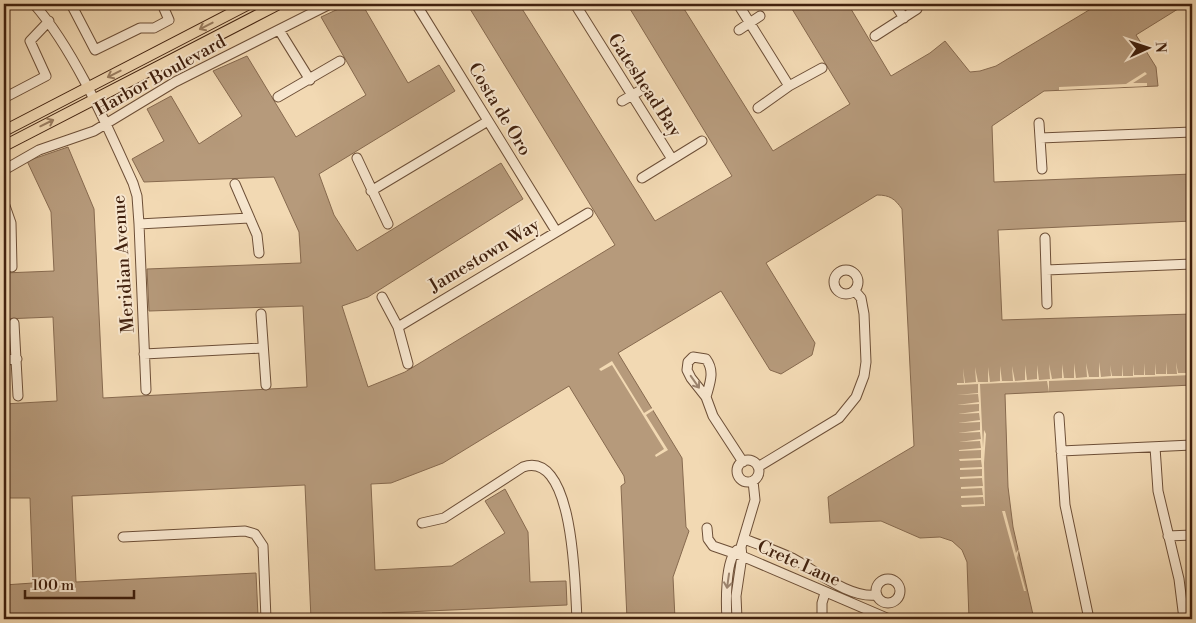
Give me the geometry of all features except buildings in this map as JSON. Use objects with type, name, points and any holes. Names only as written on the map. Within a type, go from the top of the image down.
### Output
[{"type":"main road","points":[[5,130],[249,4]]},
{"type":"main road","points":[[4,146],[279,4]]},
{"type":"street","name":"Meridian Avenue","points":[[34,4],[49,21],[87,88],[106,124],[137,196],[146,390]]},
{"type":"street","points":[[71,4],[95,50],[140,28],[154,28],[170,20],[162,4]]},
{"type":"street","name":"Harbor Boulevard","points":[[4,170],[32,153],[94,131],[175,82],[330,4]]},
{"type":"street","name":"Costa de Oro","points":[[416,4],[556,231]]},
{"type":"street","name":"Gateshead Bay","points":[[575,4],[672,159]]},
{"type":"street","points":[[738,4],[789,86]]},
{"type":"street","points":[[895,4],[904,18]]},
{"type":"street","points":[[875,36],[918,9]]},
{"type":"street","points":[[739,30],[760,16]]},
{"type":"street","points":[[4,98],[46,76],[30,41],[49,21]]},
{"type":"street","points":[[279,30],[310,80]]},
{"type":"street","points":[[278,97],[340,61]]},
{"type":"street","points":[[758,108],[789,86],[822,68]]},
{"type":"street","points":[[622,101],[643,89]]},
{"type":"street","points":[[371,191],[488,120]]},
{"type":"street","points":[[1039,122],[1042,169]]},
{"type":"street","points":[[1040,138],[1192,132]]},
{"type":"street","name":"Gateshead Bay","points":[[642,178],[702,141]]},
{"type":"street","points":[[357,158],[388,224]]},
{"type":"street","points":[[235,184],[257,235],[258,253]]},
{"type":"street","points":[[4,203],[9,214],[7,232],[12,267]]},
{"type":"street","name":"Jamestown Way","points":[[398,326],[588,213]]},
{"type":"street","points":[[139,224],[249,218]]},
{"type":"street","points":[[1045,238],[1047,304]]},
{"type":"street","points":[[1046,270],[1192,264]]},
{"type":"street","points":[[758,467],[840,418],[856,397],[864,376],[866,362],[864,314],[861,298],[855,290]]},
{"type":"street","points":[[382,297],[398,326],[408,364]]},
{"type":"street","points":[[261,314],[266,384]]},
{"type":"street","points":[[14,323],[18,396]]},
{"type":"street","points":[[144,354],[262,348]]},
{"type":"street","points":[[4,360],[17,359]]},
{"type":"street","points":[[706,397],[713,416],[743,462]]},
{"type":"street","points":[[1059,417],[1064,504],[1089,619]]},
{"type":"street","points":[[1061,451],[1192,445]]},
{"type":"street","points":[[1155,447],[1158,491],[1179,579],[1184,619]]},
{"type":"street","points":[[743,462],[753,462],[758,467],[758,474],[752,481],[742,480],[738,474],[738,467],[743,462]]},
{"type":"street","points":[[422,523],[444,518],[522,467],[534,465],[549,473],[567,513],[574,552],[577,619]]},
{"type":"street","points":[[727,619],[727,585],[754,510],[755,492],[752,481]]},
{"type":"street","name":"Crete Lane","points":[[707,528],[708,538],[713,546],[740,549],[825,593],[889,619]]},
{"type":"street","points":[[123,537],[244,531],[256,535],[263,548],[266,619]]},
{"type":"street","points":[[1168,536],[1192,535]]},
{"type":"street","points":[[740,549],[790,557],[825,579],[868,596],[877,594]]},
{"type":"street","points":[[737,619],[736,596],[740,549]]},
{"type":"street","points":[[822,619],[822,603],[825,593]]},
{"type":"shaded area","points":[[349,4],[362,4],[408,83],[439,65],[455,91],[319,174],[334,215],[357,251],[501,163],[523,199],[368,297],[342,306],[368,387],[405,372],[615,245],[467,4],[519,4],[655,221],[732,176],[627,4],[681,4],[773,151],[850,104],[789,4],[848,4],[891,76],[930,53],[945,41],[970,72],[980,71],[996,66],[1099,4],[1186,4],[1136,35],[1156,67],[1158,86],[1044,91],[992,126],[994,182],[1192,174],[1192,221],[998,230],[1002,320],[1192,314],[1192,385],[1005,394],[1008,487],[1013,527],[1034,619],[969,619],[967,562],[962,550],[952,541],[940,537],[920,538],[881,521],[830,523],[828,497],[914,446],[902,209],[892,198],[877,195],[766,263],[815,343],[812,355],[781,374],[770,370],[721,291],[618,353],[682,458],[686,527],[689,531],[673,577],[675,619],[627,619],[621,486],[625,483],[624,476],[569,386],[443,463],[391,483],[371,484],[375,570],[452,566],[505,533],[485,501],[505,489],[528,532],[530,582],[566,581],[567,605],[382,613],[382,619],[311,619],[305,485],[72,496],[76,582],[256,573],[258,616],[192,619],[4,619],[4,585],[33,583],[30,498],[4,498],[4,404],[57,401],[53,317],[4,319],[4,273],[54,271],[51,212],[27,161],[68,147],[94,209],[103,398],[307,387],[303,306],[149,311],[147,269],[301,263],[299,232],[274,177],[144,182],[132,159],[164,141],[147,109],[171,96],[199,144],[242,116],[213,71],[247,56],[296,137],[366,95],[321,17]]},
{"type":"pier","points":[[1145,72],[1147,74],[1133,83],[1147,83],[1147,86],[1059,90],[1059,87],[1126,84]]},
{"type":"pier","points":[[612,361],[644,413],[654,407],[655,409],[646,415],[668,450],[656,457],[655,455],[664,449],[612,365],[601,371],[599,369]]},
{"type":"pier","points":[[1188,361],[1189,373],[1192,373],[1192,375],[1049,381],[1049,392],[1047,381],[980,384],[983,448],[984,430],[986,434],[984,463],[985,506],[962,507],[961,505],[984,504],[983,497],[961,498],[961,496],[983,495],[982,488],[961,489],[961,487],[983,486],[982,478],[960,479],[960,477],[982,476],[982,469],[960,470],[960,468],[982,467],[981,460],[960,461],[959,459],[981,458],[981,450],[959,451],[981,448],[980,441],[959,442],[981,439],[980,432],[958,433],[980,430],[980,422],[958,423],[980,420],[979,413],[958,414],[979,411],[979,404],[957,405],[979,402],[978,394],[957,395],[978,393],[978,384],[957,385],[957,383],[964,383],[963,368],[965,383],[976,382],[975,367],[978,382],[988,382],[988,367],[990,382],[1000,381],[1000,366],[1002,381],[1013,381],[1012,366],[1015,381],[1025,380],[1025,365],[1027,380],[1037,379],[1037,365],[1039,380],[1050,379],[1049,364],[1052,379],[1062,378],[1062,364],[1064,378],[1074,378],[1074,363],[1076,378],[1087,377],[1086,363],[1089,377],[1099,377],[1099,362],[1101,377],[1111,376],[1110,365],[1112,376],[1122,376],[1122,364],[1123,376],[1133,376],[1133,364],[1134,375],[1144,375],[1144,363],[1145,375],[1155,375],[1155,363],[1156,374],[1166,374],[1167,362],[1167,374],[1177,374],[1176,362],[1178,373],[1188,373]]},
{"type":"pier","points":[[1002,511],[1005,511],[1016,553],[1019,549],[1017,558],[1026,591],[1024,591]]}]
